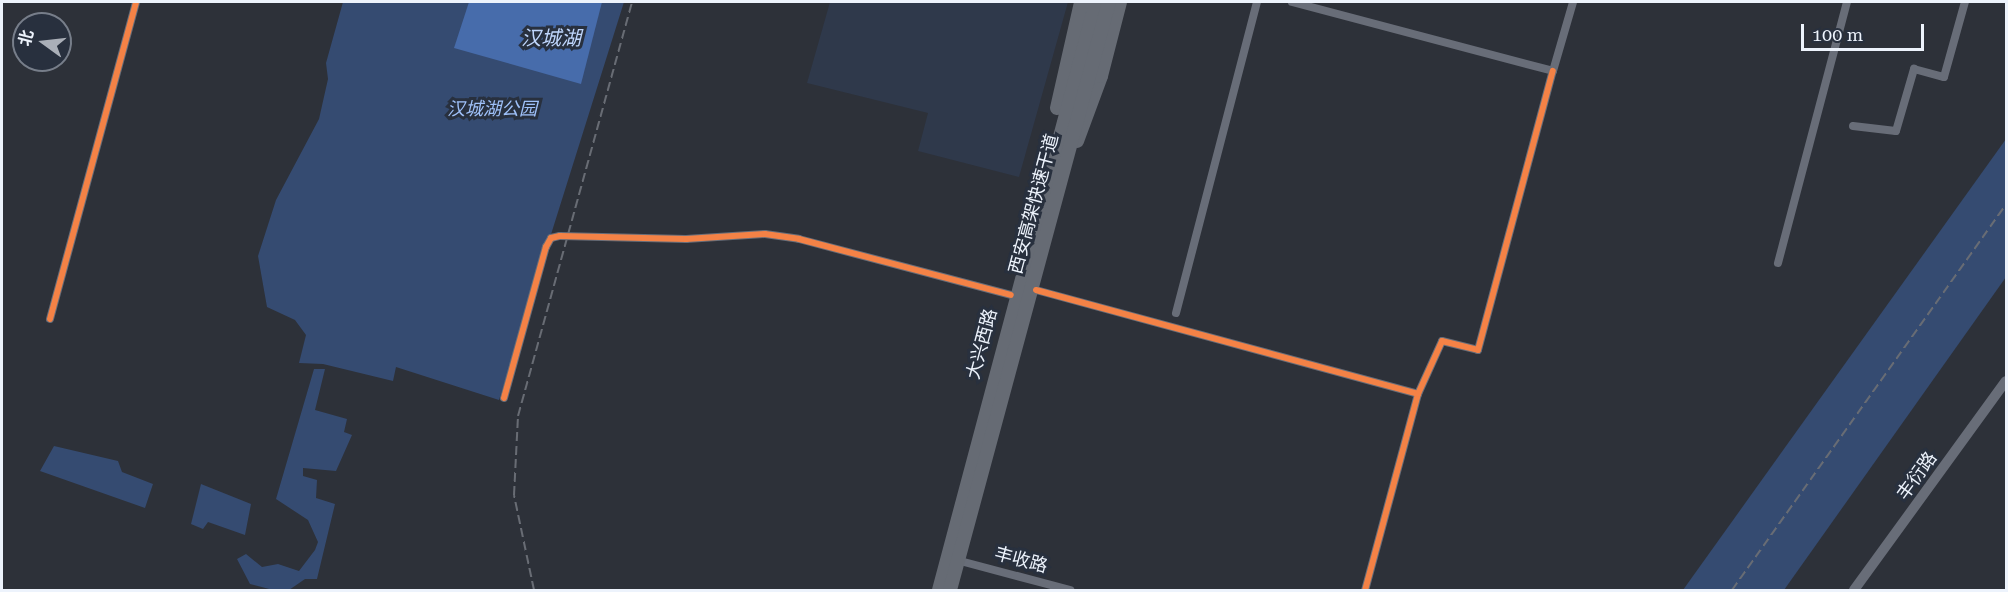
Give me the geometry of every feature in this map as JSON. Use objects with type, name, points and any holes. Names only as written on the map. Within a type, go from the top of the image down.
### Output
[{"type":"highway","points":[[1046,206],[1064,70],[1081,2]]},
{"type":"highway","name":"西安高架快速干道","points":[[950,591],[1096,2]]},
{"type":"highway","name":"西安高架快速干道","points":[[939,591],[1046,206],[1111,2]]},
{"type":"highway","points":[[1046,206],[1101,76],[1120,2]]},
{"type":"main road","name":"大兴西路","points":[[933,591],[1089,2]]},
{"type":"main road","points":[[956,591],[1111,2]]},
{"type":"street","points":[[50,319],[136,2]]},
{"type":"street","points":[[1176,313],[1257,2]]},
{"type":"street","points":[[1292,2],[1554,71]]},
{"type":"street","points":[[1365,591],[1418,394],[1442,340],[1478,350],[1573,2]]},
{"type":"street","points":[[1778,263],[1848,2]]},
{"type":"street","points":[[1852,126],[1896,131],[1914,69],[1944,77],[1965,2]]},
{"type":"street","points":[[504,398],[550,238],[560,236],[686,239],[765,234],[800,238],[1011,295]]},
{"type":"street","points":[[1036,290],[1418,394]]},
{"type":"street","name":"丰衍路","points":[[1854,591],[2007,381]]},
{"type":"street","name":"丰收路","points":[[964,561],[1070,591]]},
{"type":"shaded area","points":[[830,2],[1068,2],[1019,177],[918,151],[928,113],[807,83]]},
{"type":"green space","name":"汉城湖公园","points":[[343,2],[624,2],[499,400],[396,367],[393,381],[323,364],[299,363],[306,335],[295,320],[267,307],[258,256],[276,200],[319,119],[328,79],[326,63]]},
{"type":"green space","points":[[2006,139],[2006,277],[1784,590],[1683,590]]},
{"type":"green space","points":[[314,369],[325,369],[315,410],[347,419],[344,432],[352,435],[336,471],[303,468],[303,476],[317,480],[316,498],[335,504],[317,579],[305,579],[289,590],[273,590],[250,584],[237,559],[246,554],[262,567],[278,564],[299,571],[315,550],[318,542],[308,520],[276,499]]},
{"type":"green space","points":[[54,446],[118,461],[122,472],[153,484],[145,508],[40,471]]},
{"type":"green space","points":[[201,484],[251,504],[245,535],[208,522],[203,529],[191,524]]},
{"type":"water","name":"汉城湖","points":[[469,2],[602,2],[581,84],[454,48]]},
{"type":"railway","points":[[534,590],[514,495],[518,416],[632,2]]},
{"type":"railway","points":[[1732,590],[2006,204]]},
{"type":"cycle path","points":[[50,319],[136,2]]},
{"type":"cycle path","points":[[1418,394],[1442,341],[1478,350],[1553,71]]},
{"type":"cycle path","points":[[504,398],[546,247],[551,238],[560,236],[686,239],[765,234],[799,239],[1011,295]]},
{"type":"cycle path","points":[[1036,290],[1418,394],[1365,590]]}]
